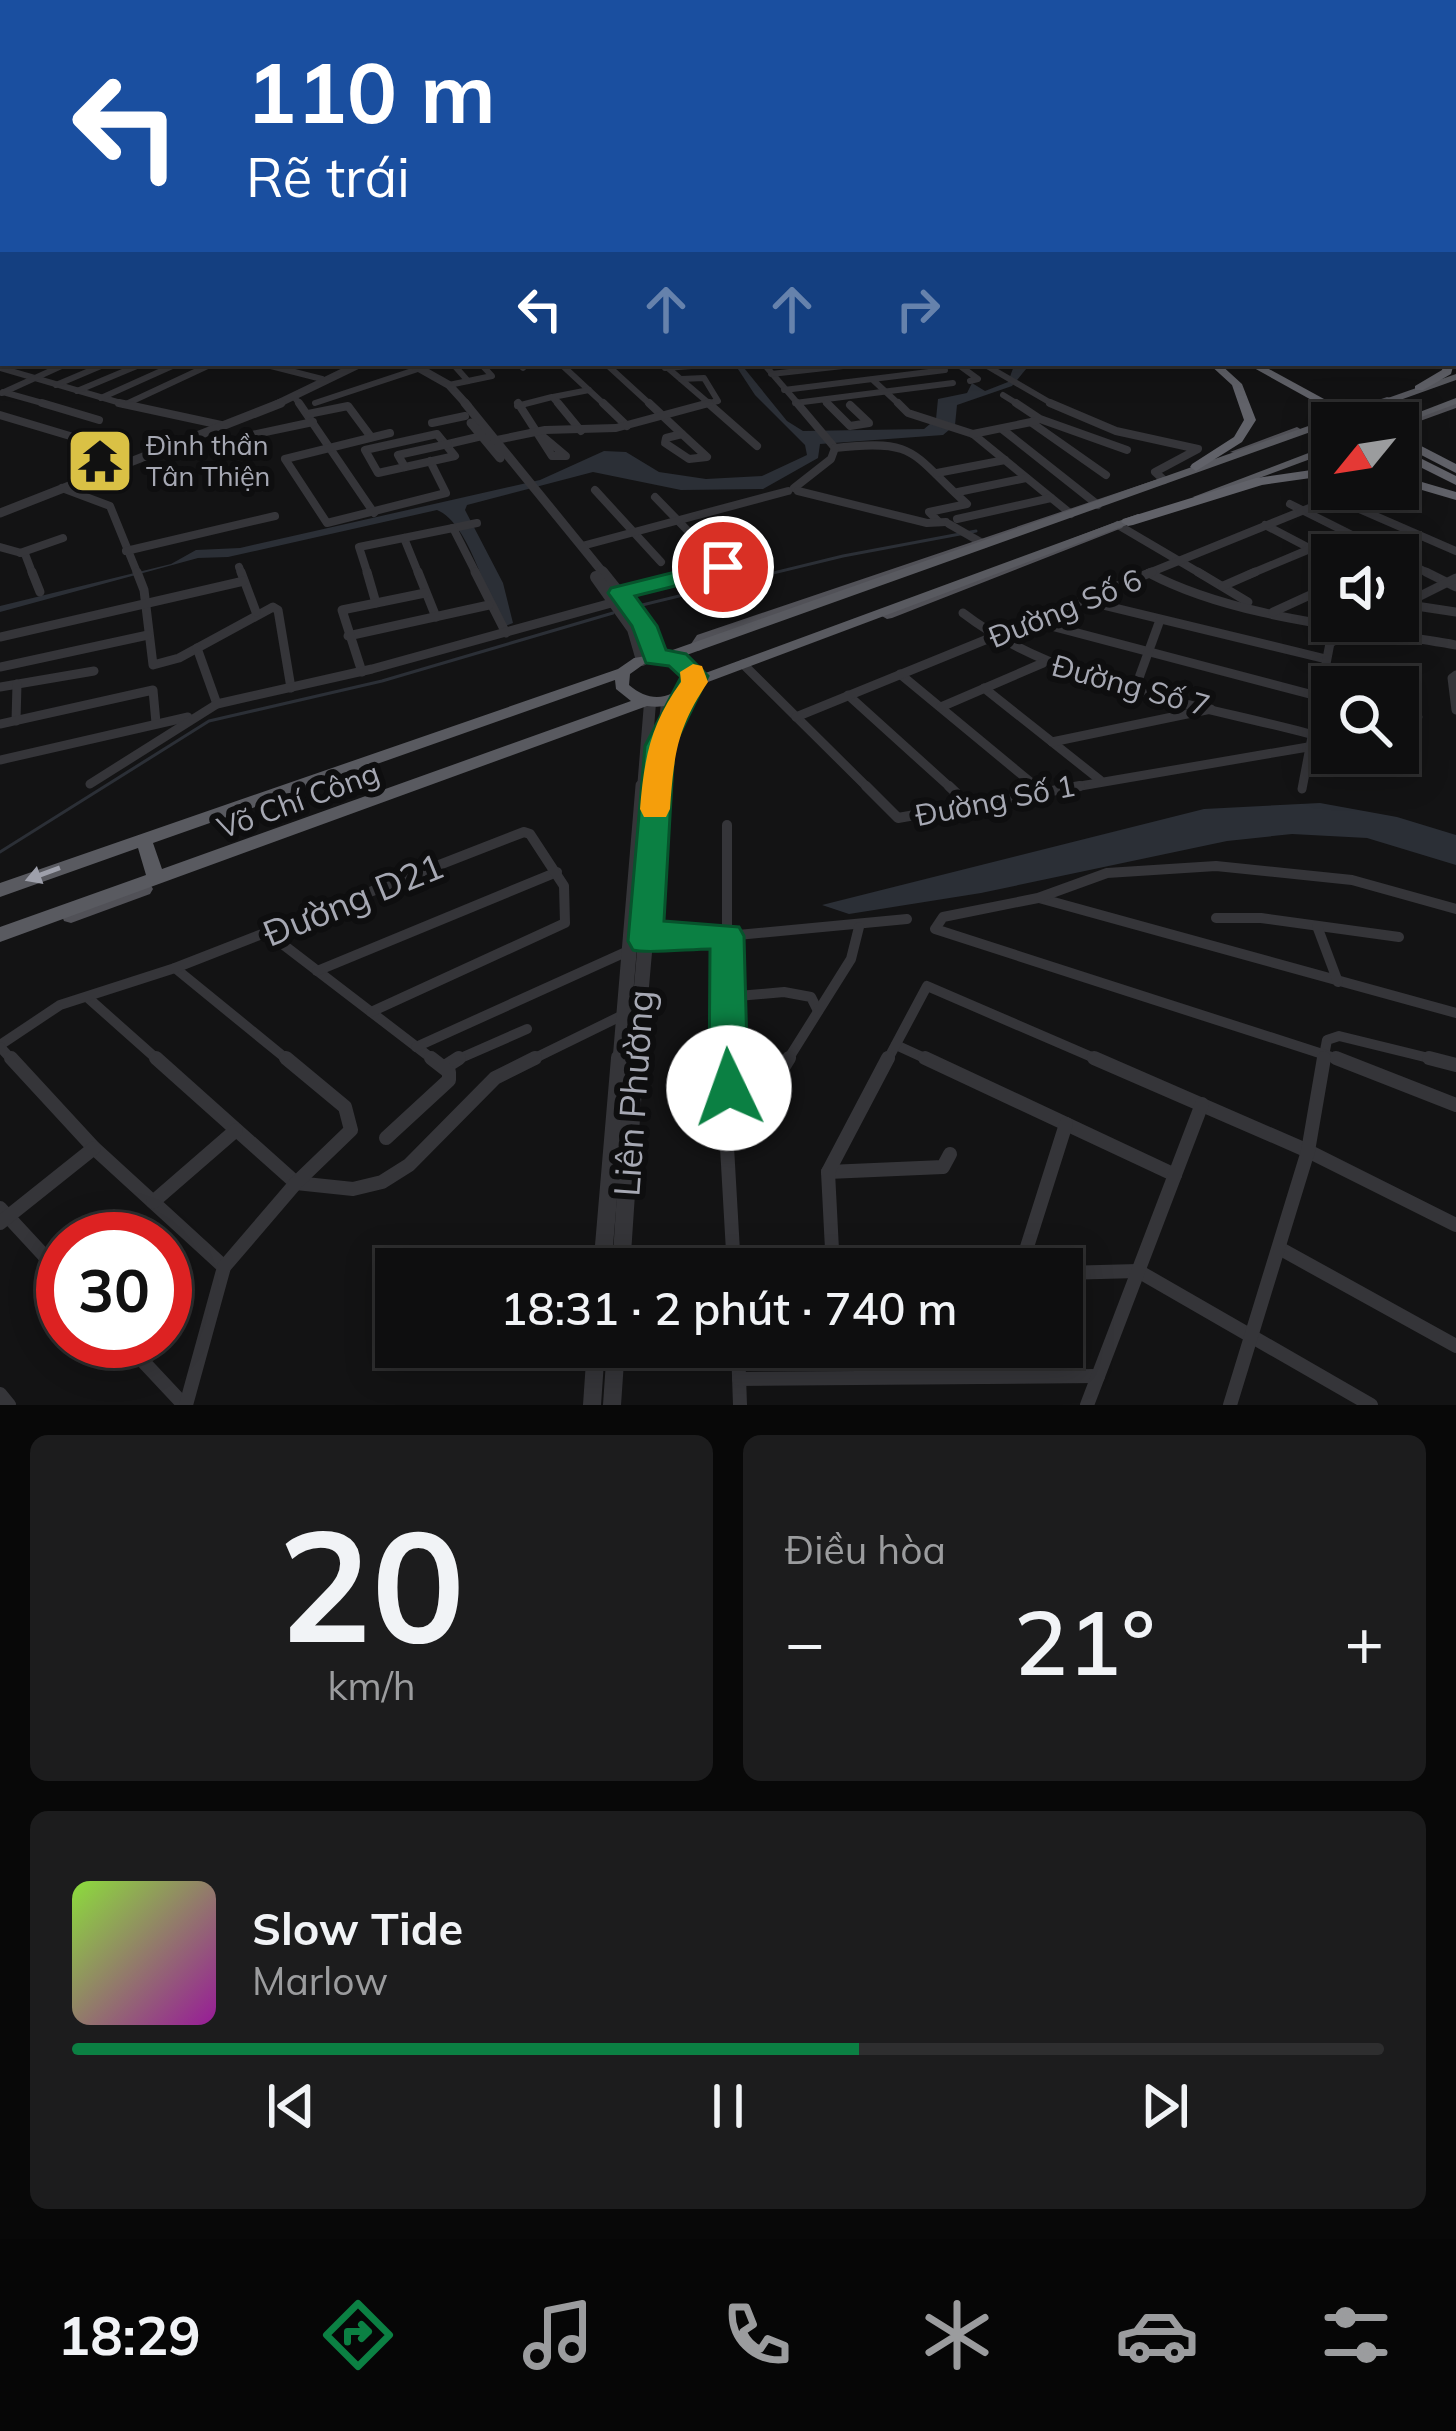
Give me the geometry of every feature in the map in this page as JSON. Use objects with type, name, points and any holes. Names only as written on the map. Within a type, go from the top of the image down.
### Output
[{"type":"highway","points":[[1196,467],[1238,439],[1250,420],[1238,384],[1217,366]]},
{"type":"highway","points":[[1240,366],[1311,405]]},
{"type":"highway","points":[[1256,366],[1325,402]]},
{"type":"highway","points":[[1270,366],[1331,402]]},
{"type":"highway","points":[[1416,390],[1447,372],[1448,366]]},
{"type":"highway","name":"Võ Chí Công","points":[[0,890],[696,647],[978,541],[1069,513],[1092,500],[1164,480],[1456,376]]},
{"type":"highway","name":"Võ Chí Công","points":[[1399,402],[1415,396],[1416,390]]},
{"type":"highway","points":[[1419,413],[1456,403]]},
{"type":"highway","points":[[1419,416],[1441,407]]},
{"type":"highway","name":"Võ Chí Công","points":[[1233,456],[1255,454],[1311,434]]},
{"type":"highway","points":[[1419,453],[1456,470]]},
{"type":"highway","points":[[850,626],[1311,455]]},
{"type":"highway","points":[[1419,457],[1456,481]]},
{"type":"highway","points":[[1123,524],[1260,481],[1311,474]]},
{"type":"highway","points":[[1419,485],[1456,496]]},
{"type":"highway","points":[[696,647],[695,663],[719,673]]},
{"type":"highway","points":[[649,703],[618,691],[643,663],[686,664],[694,685],[743,664]]},
{"type":"highway","points":[[592,682],[615,692],[614,712]]},
{"type":"highway","name":"Võ Chí Công","points":[[0,937],[694,685]]},
{"type":"highway","points":[[144,841],[156,877]]},
{"type":"main road","name":"Võ Chí Công","points":[[1196,467],[1391,399]]},
{"type":"main road","points":[[1419,417],[1456,403]]},
{"type":"main road","points":[[1246,479],[1311,455]]},
{"type":"main road","points":[[743,664],[850,626]]},
{"type":"main road","name":"Võ Chí Công","points":[[87,859],[100,850],[505,708],[592,682]]},
{"type":"main road","name":"Võ Chí Công","points":[[0,937],[605,720],[614,712]]},
{"type":"street","points":[[2,393],[60,366]]},
{"type":"street","points":[[56,385],[101,366]]},
{"type":"street","points":[[77,391],[136,366]]},
{"type":"street","points":[[101,398],[172,366]]},
{"type":"street","points":[[124,405],[208,366]]},
{"type":"street","points":[[270,366],[322,379]]},
{"type":"street","points":[[293,372],[305,366]]},
{"type":"street","points":[[0,513],[295,398],[356,366]]},
{"type":"street","points":[[315,403],[346,400],[416,366]]},
{"type":"street","points":[[416,366],[449,385],[521,479],[582,546],[630,614],[643,663]]},
{"type":"street","points":[[416,366],[488,438]]},
{"type":"street","points":[[455,366],[468,381]]},
{"type":"street","points":[[449,385],[492,376],[483,366]]},
{"type":"street","points":[[608,366],[664,415],[685,434],[708,455],[707,457],[689,459],[665,443],[666,437],[685,434]]},
{"type":"street","points":[[661,366],[704,404]]},
{"type":"street","points":[[661,366],[757,446]]},
{"type":"street","points":[[765,366],[833,445],[878,443],[915,450],[928,461],[930,471],[967,504],[950,508]]},
{"type":"street","points":[[771,374],[843,366]]},
{"type":"street","points":[[960,366],[979,379],[970,381]]},
{"type":"street","points":[[987,366],[1054,408],[1121,433],[1150,435],[1198,449],[1155,472],[1164,480]]},
{"type":"street","points":[[564,367],[625,424]]},
{"type":"street","points":[[0,368],[124,405],[221,425]]},
{"type":"street","points":[[784,389],[945,370]]},
{"type":"street","points":[[405,466],[398,455],[538,431],[625,424],[718,400],[704,378],[681,379]]},
{"type":"street","points":[[389,380],[400,393]]},
{"type":"street","points":[[873,380],[908,413],[973,434],[1069,513]]},
{"type":"street","points":[[795,404],[953,383]]},
{"type":"street","points":[[367,389],[374,399]]},
{"type":"street","points":[[538,431],[515,404],[589,390]]},
{"type":"street","points":[[2,393],[99,420]]},
{"type":"street","points":[[1003,395],[1106,476]]},
{"type":"street","points":[[295,398],[374,513]]},
{"type":"street","points":[[552,398],[580,428]]},
{"type":"street","points":[[824,400],[850,426],[870,422],[850,405]]},
{"type":"street","points":[[247,436],[348,406],[371,437]]},
{"type":"street","points":[[0,415],[70,436]]},
{"type":"street","points":[[170,416],[207,430]]},
{"type":"street","points":[[272,416],[281,429]]},
{"type":"street","points":[[432,423],[465,416]]},
{"type":"street","points":[[973,434],[1036,421],[1089,435],[1127,450],[1115,453],[1089,435]]},
{"type":"street","points":[[999,429],[1092,500]]},
{"type":"street","points":[[390,433],[285,459],[327,523],[446,493],[430,461]]},
{"type":"street","points":[[436,434],[448,444],[456,455],[378,472],[365,450],[436,434]]},
{"type":"street","points":[[582,546],[793,490],[831,459],[833,445]]},
{"type":"street","points":[[937,473],[1005,460]]},
{"type":"street","points":[[958,492],[1026,478]]},
{"type":"street","points":[[62,488],[110,506],[146,603],[152,665],[197,648],[269,607],[278,610],[291,688]]},
{"type":"street","points":[[531,490],[620,598]]},
{"type":"street","points":[[595,490],[661,562]]},
{"type":"street","points":[[793,490],[949,522],[1051,498]]},
{"type":"street","points":[[90,784],[217,704],[362,672],[723,567],[655,497]]},
{"type":"street","name":"Đường Số 6","points":[[796,717],[1334,497],[1456,551]]},
{"type":"street","points":[[1290,504],[1351,534]]},
{"type":"street","points":[[949,522],[950,508]]},
{"type":"street","points":[[949,522],[950,508]]},
{"type":"street","points":[[126,551],[275,516]]},
{"type":"street","points":[[949,522],[978,541]]},
{"type":"street","points":[[376,603],[359,548],[474,524]]},
{"type":"street","points":[[1123,524],[1258,608]]},
{"type":"street","points":[[1265,526],[1310,549]]},
{"type":"street","points":[[454,528],[488,605],[506,633]]},
{"type":"street","points":[[404,538],[436,616]]},
{"type":"street","points":[[0,547],[20,553],[37,544]]},
{"type":"street","points":[[1223,586],[1310,549]]},
{"type":"street","points":[[20,553],[40,592]]},
{"type":"street","points":[[239,567],[256,612]]},
{"type":"street","points":[[1419,567],[1453,582]]},
{"type":"street","points":[[1149,573],[1177,587],[1311,620]]},
{"type":"street","points":[[0,637],[244,581]]},
{"type":"street","points":[[1419,597],[1453,582]]},
{"type":"street","points":[[362,672],[341,610],[425,593]]},
{"type":"street","points":[[1273,612],[1311,595]]},
{"type":"street","points":[[1083,600],[1326,658]]},
{"type":"street","points":[[348,636],[488,605]]},
{"type":"street","points":[[1419,607],[1456,612]]},
{"type":"street","name":"Đường Số 7","points":[[963,613],[994,637],[1043,662],[1216,708],[1309,741]]},
{"type":"street","points":[[630,614],[643,663]]},
{"type":"street","points":[[1136,686],[1160,620]]},
{"type":"street","points":[[1032,621],[1311,692]]},
{"type":"street","points":[[0,668],[148,635]]},
{"type":"street","points":[[1419,639],[1456,645]]},
{"type":"street","points":[[1326,666],[1330,643]]},
{"type":"street","points":[[197,648],[217,704]]},
{"type":"street","points":[[941,707],[1043,662]]},
{"type":"street","name":"Đường Số 1","points":[[743,664],[898,818],[1309,741]]},
{"type":"street","points":[[0,687],[94,670]]},
{"type":"street","points":[[900,674],[1042,791]]},
{"type":"street","points":[[1456,675],[1451,678],[1456,710]]},
{"type":"street","points":[[16,721],[17,684]]},
{"type":"street","points":[[660,746],[694,685]]},
{"type":"street","points":[[984,688],[1100,780]]},
{"type":"street","points":[[0,724],[153,690],[156,724]]},
{"type":"street","points":[[848,695],[969,805]]},
{"type":"street","name":"Liên Phường","points":[[604,1248],[623,1015],[639,943],[660,746],[649,703]]},
{"type":"street","name":"Liên Phường","points":[[622,1248],[649,703]]},
{"type":"street","points":[[1052,742],[1216,708]]},
{"type":"street","points":[[0,760],[192,716]]},
{"type":"street","points":[[1302,790],[1311,735]]},
{"type":"street","points":[[727,825],[726,997],[729,1088],[735,1101],[732,1120]]},
{"type":"street","name":"Đường D21","points":[[0,1046],[60,1005],[175,968],[524,832],[557,872]]},
{"type":"street","points":[[1456,909],[1352,880],[1216,866],[1107,873],[1038,898],[943,917],[935,929],[1322,1053],[1456,1105]]},
{"type":"street","points":[[317,971],[557,872],[570,896],[566,923],[371,1012]]},
{"type":"street","points":[[1038,898],[1456,1013]]},
{"type":"street","points":[[1216,918],[1261,918],[1399,937]]},
{"type":"street","points":[[416,1047],[639,943],[696,942],[706,937],[859,927],[907,919]]},
{"type":"street","points":[[1317,926],[1338,982]]},
{"type":"street","points":[[735,1101],[769,1090],[851,959],[859,927]]},
{"type":"street","points":[[268,933],[448,1071]]},
{"type":"street","points":[[175,968],[345,1107],[351,1130],[296,1184],[224,1267],[185,1405]]},
{"type":"street","points":[[832,1248],[828,1172],[927,986],[1308,1151],[1456,1226]]},
{"type":"street","points":[[726,997],[784,992],[811,997],[818,1011]]},
{"type":"street","points":[[87,997],[296,1184],[353,1189],[382,1182],[410,1165],[495,1078],[623,1015]]},
{"type":"street","points":[[386,1138],[472,1049],[527,1029]]},
{"type":"street","points":[[1230,1405],[1308,1151],[1327,1040],[1339,1036],[1456,1065]]},
{"type":"street","points":[[0,1046],[94,1148],[224,1267]]},
{"type":"street","points":[[896,1046],[1175,1175]]},
{"type":"street","points":[[1087,1405],[1202,1104]]},
{"type":"street","points":[[1027,1248],[1066,1124]]},
{"type":"street","points":[[153,1202],[236,1130]]},
{"type":"street","points":[[36,1249],[2,1216],[94,1148]]},
{"type":"street","points":[[728,1148],[733,1248]]},
{"type":"street","points":[[828,1172],[943,1167],[950,1154]]},
{"type":"street","points":[[1279,1249],[1456,1346]]},
{"type":"street","points":[[1083,1272],[1138,1271],[1371,1405]]},
{"type":"street","points":[[150,1368],[185,1405]]},
{"type":"street","points":[[592,1405],[595,1368]]},
{"type":"street","points":[[612,1405],[615,1368]]},
{"type":"street","points":[[739,1368],[740,1405]]},
{"type":"street","points":[[740,1379],[1098,1376]]},
{"type":"street","points":[[0,1394],[9,1405]]},
{"type":"shaded area","points":[[736,366],[742,366],[787,421],[803,431],[924,429],[936,419],[938,399],[967,393],[972,383],[985,391],[1008,382],[1014,366],[1029,366],[1012,386],[957,405],[955,425],[943,435],[820,444],[818,458],[763,489],[681,490],[593,472],[467,505],[465,510],[503,583],[513,623],[505,626],[459,531],[437,510],[228,557],[198,558],[0,612],[0,606],[171,564],[196,550],[240,548],[540,480],[604,451],[626,452],[659,472],[706,479],[762,476],[807,455],[805,445],[755,395]]},
{"type":"shaded area","points":[[1320,803],[1397,817],[1456,835],[1456,865],[1367,838],[1292,834],[1227,841],[981,893],[849,914],[822,905],[1204,809]]},
{"type":"waterway","points":[[634,607],[843,556],[976,531]]},
{"type":"waterway","points":[[0,852],[209,721],[382,681],[613,613]]},
{"type":"slow traffic","points":[[655,809],[660,746],[674,712],[695,682],[693,672]]},
{"type":"place","name":"Đình thần Tân Thiện","points":[[100,461]]},
{"type":"route","points":[[723,567],[620,593],[644,626],[656,657],[677,659],[695,676],[660,746],[645,941],[662,934],[727,936],[729,1088]]}]
